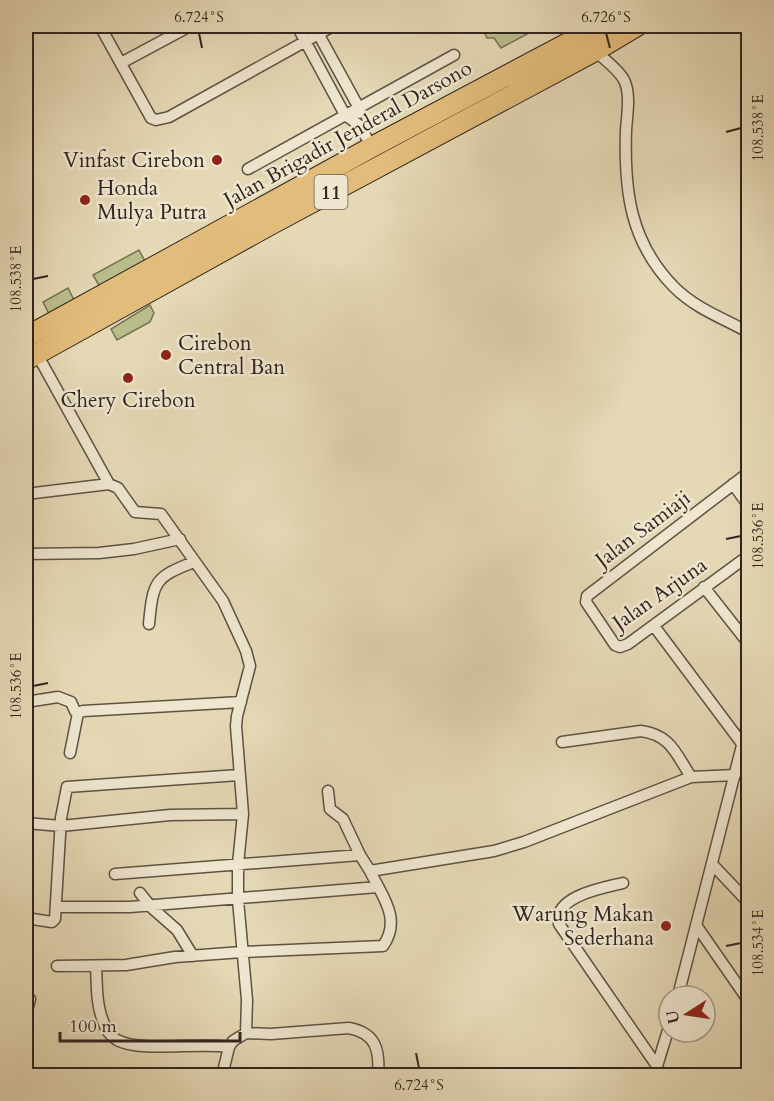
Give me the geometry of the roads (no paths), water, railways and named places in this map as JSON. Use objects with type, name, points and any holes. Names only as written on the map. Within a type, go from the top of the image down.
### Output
[{"type":"highway","name":"Jalan Brigadir Jenderal Darsono","points":[[26,337],[372,147],[600,26]]},
{"type":"highway","name":"Jalan Brigadir Jenderal Darsono","points":[[31,357],[268,226],[595,51],[637,26]]},
{"type":"street","points":[[100,26],[151,118],[156,120],[169,117],[305,41],[316,30],[333,26]]},
{"type":"street","points":[[121,63],[190,26]]},
{"type":"street","points":[[297,26],[345,116],[358,125],[372,147]]},
{"type":"street","points":[[316,30],[359,108],[358,125]]},
{"type":"street","points":[[595,51],[621,76],[626,88],[625,157],[629,202],[634,225],[651,258],[674,287],[690,300],[707,312],[748,332]]},
{"type":"street","points":[[248,170],[454,55]]},
{"type":"street","points":[[31,357],[109,484]]},
{"type":"street","name":"Jalan Samiaji","points":[[601,624],[587,603],[586,596],[748,473]]},
{"type":"street","points":[[26,494],[109,484],[118,488],[135,512],[161,514],[223,601],[248,654],[250,666],[236,726],[243,814],[238,864],[238,900],[247,1000],[246,1033]]},
{"type":"street","points":[[733,484],[748,505]]},
{"type":"street","points":[[26,554],[99,553],[134,549],[180,539]]},
{"type":"street","name":"Jalan Arjuna","points":[[601,624],[615,645],[621,647],[654,626],[748,556]]},
{"type":"street","points":[[149,624],[153,597],[161,578],[167,572],[194,561]]},
{"type":"street","points":[[705,587],[748,643]]},
{"type":"street","points":[[654,626],[743,745]]},
{"type":"street","points":[[26,702],[62,698],[70,701],[78,713]]},
{"type":"street","points":[[78,713],[240,702]]},
{"type":"street","points":[[70,753],[78,713]]},
{"type":"street","points":[[681,984],[748,722]]},
{"type":"street","points":[[562,742],[641,731],[650,732],[666,740],[691,777]]},
{"type":"street","points":[[26,918],[52,922],[55,919],[61,826],[66,789],[69,786],[239,775]]},
{"type":"street","points":[[370,871],[503,848],[691,777],[735,775]]},
{"type":"street","points":[[57,966],[126,965],[175,957],[242,952],[383,946],[391,927],[392,915],[343,819],[330,808],[328,791]]},
{"type":"street","points":[[26,822],[61,826],[170,814],[243,814]]},
{"type":"street","points":[[115,874],[360,855]]},
{"type":"street","points":[[712,864],[748,902]]},
{"type":"street","points":[[623,883],[587,891],[561,908],[558,918],[656,1071]]},
{"type":"street","points":[[56,908],[130,907],[148,904],[238,900],[378,887]]},
{"type":"street","points":[[140,893],[148,904],[177,930],[193,956]]},
{"type":"street","points":[[696,925],[748,998]]},
{"type":"street","points":[[96,966],[103,1023],[114,1039],[131,1044],[229,1047]]},
{"type":"street","points":[[26,1014],[30,999]]},
{"type":"street","points":[[222,1076],[229,1047],[233,1041],[246,1033],[271,1034],[349,1028],[361,1030],[369,1035],[378,1054],[378,1076]]},
{"type":"street","points":[[656,1071],[664,1044]]},
{"type":"place","name":"Vinfast Cirebon","points":[[217,160]]},
{"type":"place","name":"Honda Mulya Putra","points":[[85,200]]},
{"type":"place","name":"Cirebon Central Ban","points":[[166,355]]},
{"type":"place","name":"Chery Cirebon","points":[[128,378]]},
{"type":"place","name":"Warung Makan Sederhana","points":[[666,926]]}]
